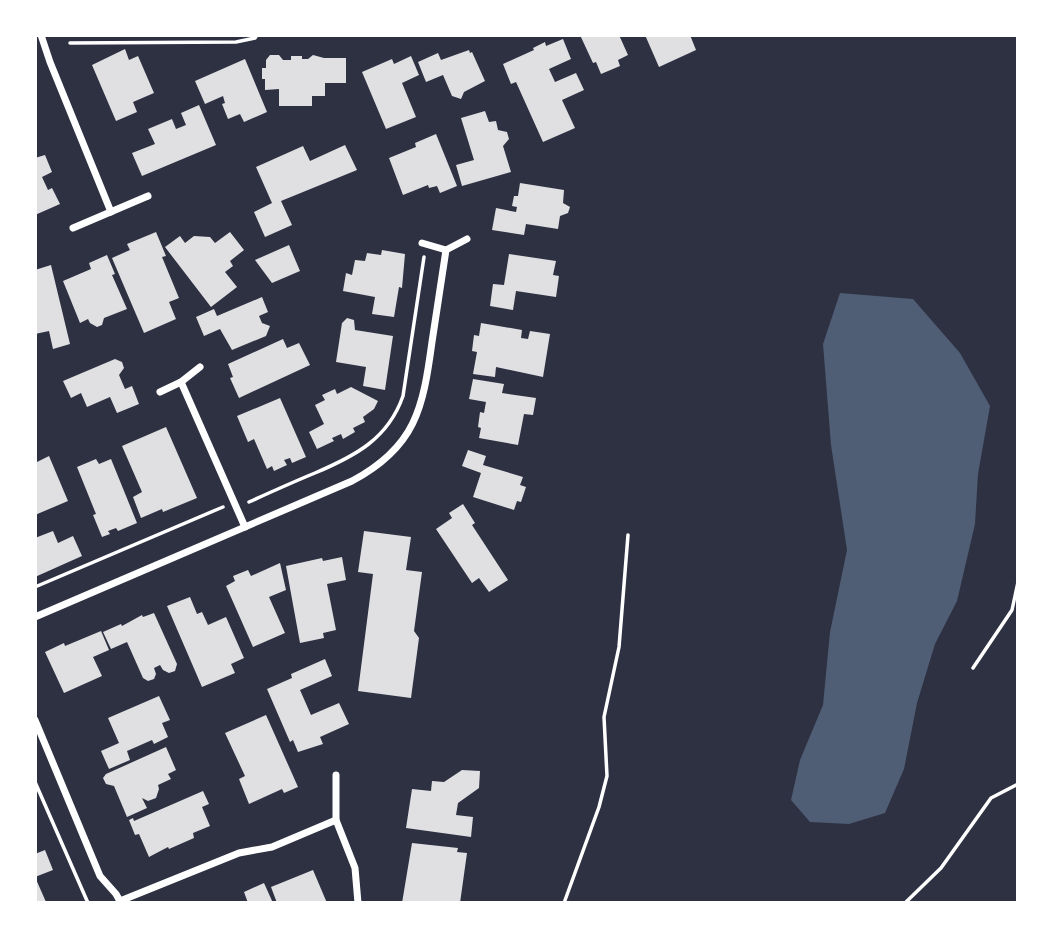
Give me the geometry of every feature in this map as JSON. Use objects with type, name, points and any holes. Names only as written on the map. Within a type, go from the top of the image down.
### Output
[{"type":"street","points":[[41,35],[111,212]]},
{"type":"street","points":[[73,229],[148,196]]},
{"type":"street","points":[[424,244],[446,250],[467,239]]},
{"type":"street","points":[[35,617],[366,473],[389,455],[405,437],[426,389],[446,250]]},
{"type":"street","points":[[160,392],[181,382],[200,367]]},
{"type":"street","points":[[181,382],[245,527]]},
{"type":"street","points":[[35,720],[100,876],[121,902],[239,853],[272,847],[337,820]]},
{"type":"street","points":[[336,775],[337,820],[355,868],[358,903]]},
{"type":"path","points":[[69,43],[236,42],[255,38],[257,35]]},
{"type":"path","points":[[249,502],[356,454],[371,444],[396,413],[402,396],[424,244]]},
{"type":"path","points":[[35,587],[224,507]]},
{"type":"path","points":[[565,903],[599,807],[607,776],[604,717],[619,648],[628,535]]},
{"type":"path","points":[[973,668],[1012,610],[1018,582]]},
{"type":"path","points":[[35,782],[88,903]]},
{"type":"path","points":[[905,903],[941,868],[991,798],[1018,785]]},
{"type":"water","points":[[840,293],[913,299],[960,353],[990,406],[978,474],[975,524],[957,601],[935,644],[917,703],[904,769],[885,813],[849,824],[810,822],[791,800],[800,760],[823,705],[830,632],[847,550],[831,445],[823,344]]},
{"type":"building","points":[[580,35],[619,35],[628,55],[618,60],[620,66],[601,74]]},
{"type":"building","points":[[645,35],[690,35],[696,50],[659,67]]},
{"type":"building","points":[[563,39],[571,59],[549,69],[555,82],[576,73],[584,90],[562,100],[575,128],[543,142],[516,82],[511,84],[503,64],[545,42],[546,46]]},
{"type":"building","points":[[125,49],[129,60],[138,56],[154,93],[133,102],[137,112],[116,121],[92,65]]},
{"type":"building","points":[[469,50],[485,81],[464,92],[461,99],[452,96],[443,75],[426,82],[418,62],[438,53],[441,60]]},
{"type":"building","points":[[270,55],[279,55],[283,60],[291,60],[291,56],[308,59],[313,55],[346,58],[346,83],[325,83],[325,96],[312,96],[312,106],[279,106],[279,89],[265,90],[265,79],[262,79],[262,68],[266,68],[266,60]]},
{"type":"building","points":[[411,56],[419,75],[402,83],[416,117],[386,129],[362,72],[392,59],[394,64]]},
{"type":"building","points":[[245,59],[267,112],[244,122],[240,114],[228,119],[222,104],[225,103],[223,96],[205,104],[195,81]]},
{"type":"building","points":[[199,105],[216,145],[142,176],[132,153],[155,144],[148,129],[172,119],[176,129],[186,125],[181,113]]},
{"type":"building","points":[[485,111],[489,122],[496,121],[498,130],[507,132],[509,139],[503,146],[511,172],[462,186],[456,165],[474,160],[461,118]]},
{"type":"building","points":[[436,134],[457,186],[440,193],[437,186],[429,188],[428,185],[403,195],[389,158],[416,147],[415,143]]},
{"type":"building","points":[[345,145],[357,170],[281,201],[292,225],[265,237],[254,212],[272,203],[256,167],[303,146],[310,161]]},
{"type":"building","points":[[45,155],[52,172],[42,177],[48,190],[52,188],[60,204],[35,215],[35,158]]},
{"type":"building","points":[[520,183],[564,190],[563,203],[570,207],[568,213],[560,216],[558,229],[526,224],[524,235],[492,230],[496,208],[516,212],[517,207],[512,206],[514,196],[518,196]]},
{"type":"building","points":[[156,232],[166,256],[162,257],[179,298],[169,302],[176,319],[144,333],[112,258],[130,250],[127,244]]},
{"type":"building","points":[[230,232],[244,250],[230,261],[233,266],[225,272],[237,287],[211,307],[165,247],[180,236],[185,243],[194,236],[210,237],[215,243]]},
{"type":"building","points":[[289,245],[300,271],[272,283],[255,260]]},
{"type":"building","points":[[382,250],[405,254],[402,288],[399,287],[394,317],[372,314],[375,297],[343,291],[346,273],[352,275],[355,260],[365,261],[367,253],[381,255]]},
{"type":"building","points":[[509,254],[556,261],[553,275],[559,276],[556,297],[516,291],[513,310],[490,306],[493,284],[504,285]]},
{"type":"building","points":[[107,255],[115,274],[112,275],[127,309],[104,318],[102,325],[97,327],[88,319],[80,323],[63,281],[91,269],[89,263]]},
{"type":"building","points":[[51,265],[70,344],[53,349],[49,331],[35,334],[35,270]]},
{"type":"building","points":[[262,297],[268,312],[259,316],[262,323],[270,326],[266,336],[232,350],[220,329],[204,336],[196,317],[214,309],[217,316]]},
{"type":"building","points":[[347,318],[354,320],[355,330],[393,336],[385,390],[363,386],[366,367],[336,362],[342,323]]},
{"type":"building","points":[[481,323],[522,330],[521,338],[528,339],[530,331],[550,334],[543,377],[496,367],[495,377],[473,374],[477,352],[472,351],[474,335],[479,336]]},
{"type":"building","points":[[283,339],[287,348],[299,343],[310,365],[239,398],[230,378],[233,377],[228,364]]},
{"type":"building","points":[[115,359],[122,362],[124,368],[119,375],[125,389],[132,386],[139,404],[117,413],[110,397],[87,407],[81,393],[71,398],[63,381]]},
{"type":"building","points":[[473,379],[504,384],[502,393],[536,398],[533,415],[524,414],[518,445],[479,438],[480,412],[484,413],[486,402],[469,399]]},
{"type":"building","points":[[351,387],[378,401],[374,409],[363,417],[365,422],[353,428],[355,432],[343,439],[341,434],[332,438],[334,441],[317,449],[309,432],[324,424],[315,405],[325,400],[322,395],[335,389],[337,394]]},
{"type":"building","points":[[280,398],[306,457],[292,463],[290,458],[284,460],[287,465],[274,471],[272,466],[267,469],[254,439],[248,442],[237,416]]},
{"type":"building","points":[[166,427],[197,498],[141,518],[133,497],[142,492],[122,446]]},
{"type":"building","points":[[468,450],[486,456],[483,465],[523,477],[520,485],[526,487],[521,502],[517,501],[514,510],[473,497],[481,473],[462,466]]},
{"type":"building","points":[[49,456],[68,501],[35,515],[35,463]]},
{"type":"building","points":[[96,459],[99,464],[111,459],[137,523],[118,531],[116,528],[108,531],[110,534],[102,537],[77,467]]},
{"type":"building","points":[[463,504],[475,523],[472,525],[508,580],[489,592],[479,578],[472,583],[436,529],[452,518],[449,513]]},
{"type":"building","points":[[53,531],[58,543],[73,536],[82,556],[35,577],[35,538]]},
{"type":"building","points":[[364,531],[411,537],[406,570],[422,572],[414,631],[419,638],[411,698],[358,691],[373,574],[358,572]]},
{"type":"building","points":[[342,557],[346,580],[327,584],[336,630],[323,633],[324,638],[300,643],[286,566],[322,558],[323,561]]},
{"type":"building","points":[[280,563],[286,590],[269,597],[285,633],[253,647],[226,586],[235,581],[233,576],[248,570],[251,576]]},
{"type":"building","points":[[190,597],[197,614],[202,612],[208,625],[226,617],[244,658],[231,664],[235,673],[202,687],[167,606]]},
{"type":"building","points":[[154,613],[177,664],[175,671],[169,673],[160,665],[154,668],[154,679],[148,681],[143,678],[127,642],[111,649],[103,632],[142,615],[143,617]]},
{"type":"building","points":[[101,631],[109,650],[93,657],[102,676],[64,693],[45,652]]},
{"type":"building","points":[[325,659],[332,676],[300,690],[311,715],[339,703],[349,724],[320,737],[323,744],[298,752],[293,740],[290,742],[267,689],[292,678],[291,674]]},
{"type":"building","points":[[159,696],[170,720],[162,723],[168,737],[154,744],[152,740],[127,751],[130,760],[109,769],[101,751],[119,743],[108,718]]},
{"type":"building","points":[[266,715],[298,787],[284,793],[282,789],[249,804],[239,779],[245,776],[225,733]]},
{"type":"building","points":[[166,747],[176,770],[168,774],[171,779],[158,785],[156,798],[148,801],[142,798],[147,808],[127,817],[114,786],[106,784],[103,778],[106,774]]},
{"type":"building","points":[[462,770],[480,771],[479,788],[458,803],[456,815],[473,817],[471,837],[406,828],[412,789],[431,791],[432,781],[444,782]]},
{"type":"building","points":[[203,791],[209,804],[202,807],[210,826],[193,833],[194,838],[149,857],[139,834],[135,835],[129,820],[133,818],[134,821]]},
{"type":"building","points":[[412,843],[458,848],[457,852],[467,853],[460,903],[402,903]]},
{"type":"building","points":[[45,850],[53,870],[35,877],[35,854]]},
{"type":"building","points":[[313,870],[327,903],[277,903],[271,887]]},
{"type":"building","points":[[35,877],[46,902],[35,903]]},
{"type":"building","points":[[264,883],[273,903],[248,903],[244,892]]}]
